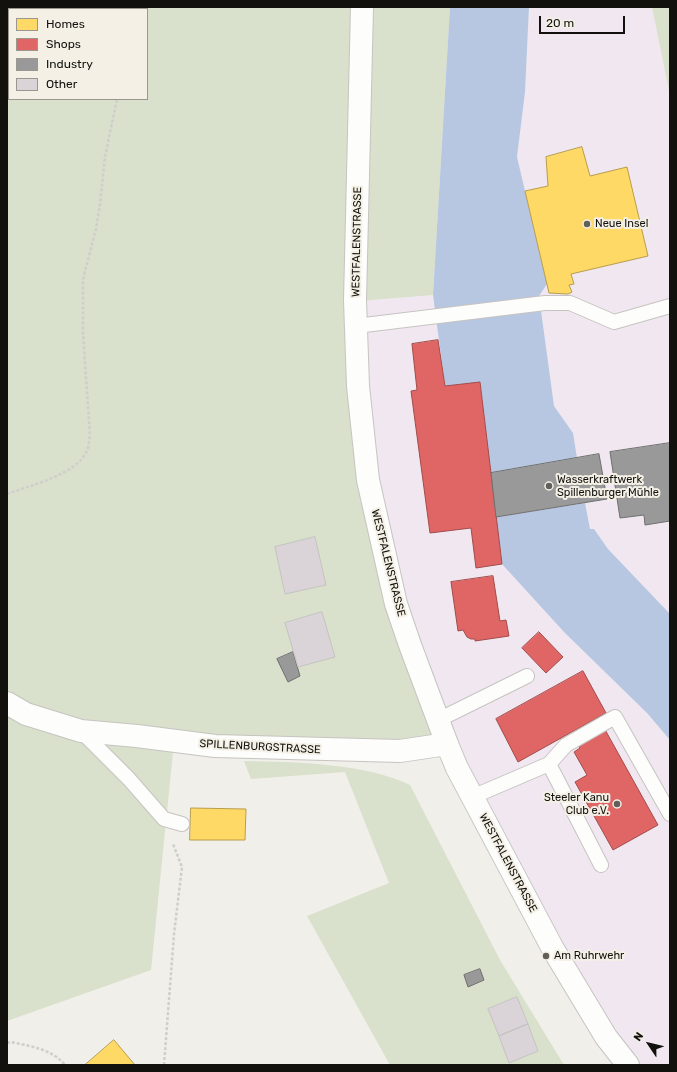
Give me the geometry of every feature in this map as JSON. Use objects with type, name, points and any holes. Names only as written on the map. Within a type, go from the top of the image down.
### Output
[{"type":"main road","name":"WESTFALENSTRASSE","points":[[362,7],[355,300],[358,386],[368,480],[396,604],[447,744],[472,797],[553,949],[606,1037],[628,1065]]},
{"type":"main road","name":"SPILLENBURGSTRASSE","points":[[7,703],[26,714],[81,731],[137,736],[214,746],[400,752],[447,744]]},
{"type":"lane","points":[[356,326],[545,302],[570,303],[614,322],[670,306]]},
{"type":"lane","points":[[438,720],[527,676]]},
{"type":"lane","points":[[472,797],[549,764],[566,745],[615,717],[670,814]]},
{"type":"lane","points":[[81,731],[129,779],[164,819],[182,824]]},
{"type":"lane","points":[[549,764],[601,865]]},
{"type":"path","points":[[7,494],[66,472],[77,464],[87,450],[90,435],[83,334],[83,279],[96,229],[105,157],[117,100]]},
{"type":"path","points":[[164,1065],[173,942],[182,867]]},
{"type":"path","points":[[7,1043],[11,1042],[37,1047],[61,1060],[65,1065]]},
{"type":"shaded area","points":[[529,7],[652,7],[670,96],[670,614],[608,549],[594,529],[590,529],[549,508],[496,517],[565,633],[647,713],[670,740],[670,1065],[632,1065],[489,826],[411,643],[371,479],[359,301],[433,295],[445,385],[480,382],[542,464],[577,458],[573,433],[554,406],[539,296],[547,284],[517,157],[525,92]]},
{"type":"green space","points":[[7,7],[355,7],[366,479],[445,743],[174,742],[151,970],[7,1021]]},
{"type":"green space","points":[[369,7],[450,7],[433,295],[359,301]]},
{"type":"green space","points":[[652,7],[670,7],[670,96]]},
{"type":"green space","points":[[244,761],[307,763],[351,768],[372,772],[410,785],[500,960],[564,1065],[390,1065],[307,916],[389,883],[345,772],[251,779]]},
{"type":"water","points":[[450,7],[529,7],[525,92],[517,157],[547,284],[539,296],[554,406],[573,433],[577,458],[491,473],[480,382],[445,386],[433,295]]},
{"type":"water","points":[[585,503],[590,529],[594,529],[608,549],[670,614],[670,740],[647,713],[565,633],[502,564],[496,517]]},
{"type":"building: Homes","name":"Neue Insel","points":[[582,147],[590,176],[627,167],[648,256],[571,274],[574,284],[569,285],[572,292],[568,294],[549,293],[525,191],[548,186],[546,157]]},
{"type":"building: Homes","points":[[191,808],[246,809],[245,840],[190,840]]},
{"type":"building: Homes","points":[[114,1040],[135,1065],[85,1065]]},
{"type":"building: Shops","points":[[438,340],[445,386],[480,382],[502,564],[476,568],[471,528],[430,533],[411,391],[417,390],[412,344]]},
{"type":"building: Shops","points":[[493,576],[500,621],[506,620],[509,636],[475,641],[475,639],[467,637],[463,630],[458,631],[451,582]]},
{"type":"building: Shops","points":[[539,632],[563,657],[546,673],[522,648]]},
{"type":"building: Shops","points":[[583,671],[606,713],[518,762],[496,719]]},
{"type":"building: Shops","name":"Steeler Kanu Club e.V.","points":[[603,726],[658,825],[613,850],[575,782],[587,775],[574,752],[580,748],[578,744]]},
{"type":"building: Industry","points":[[670,443],[670,521],[645,525],[644,515],[620,518],[610,452]]},
{"type":"building: Industry","name":"Wasserkraftwerk Spillenburger Mühle","points":[[599,454],[607,499],[496,517],[491,473]]},
{"type":"building: Industry","points":[[293,652],[300,676],[288,682],[277,659]]},
{"type":"building: Industry","points":[[480,969],[484,980],[468,987],[464,975]]},
{"type":"building: Other","points":[[315,537],[326,585],[285,594],[275,547]]},
{"type":"building: Other","points":[[322,612],[335,657],[298,667],[285,623]]},
{"type":"building: Other","points":[[517,997],[528,1024],[499,1036],[488,1009]]},
{"type":"building: Other","points":[[528,1024],[538,1051],[509,1063],[499,1036]]},
{"type":"place","name":"Neue Insel","points":[[587,224]]},
{"type":"place","name":"Wasserkraftwerk Spillenburger Mühle","points":[[549,486]]},
{"type":"place","name":"Steeler Kanu Club e.V.","points":[[617,804]]},
{"type":"place","name":"Am Ruhrwehr","points":[[546,956]]}]
